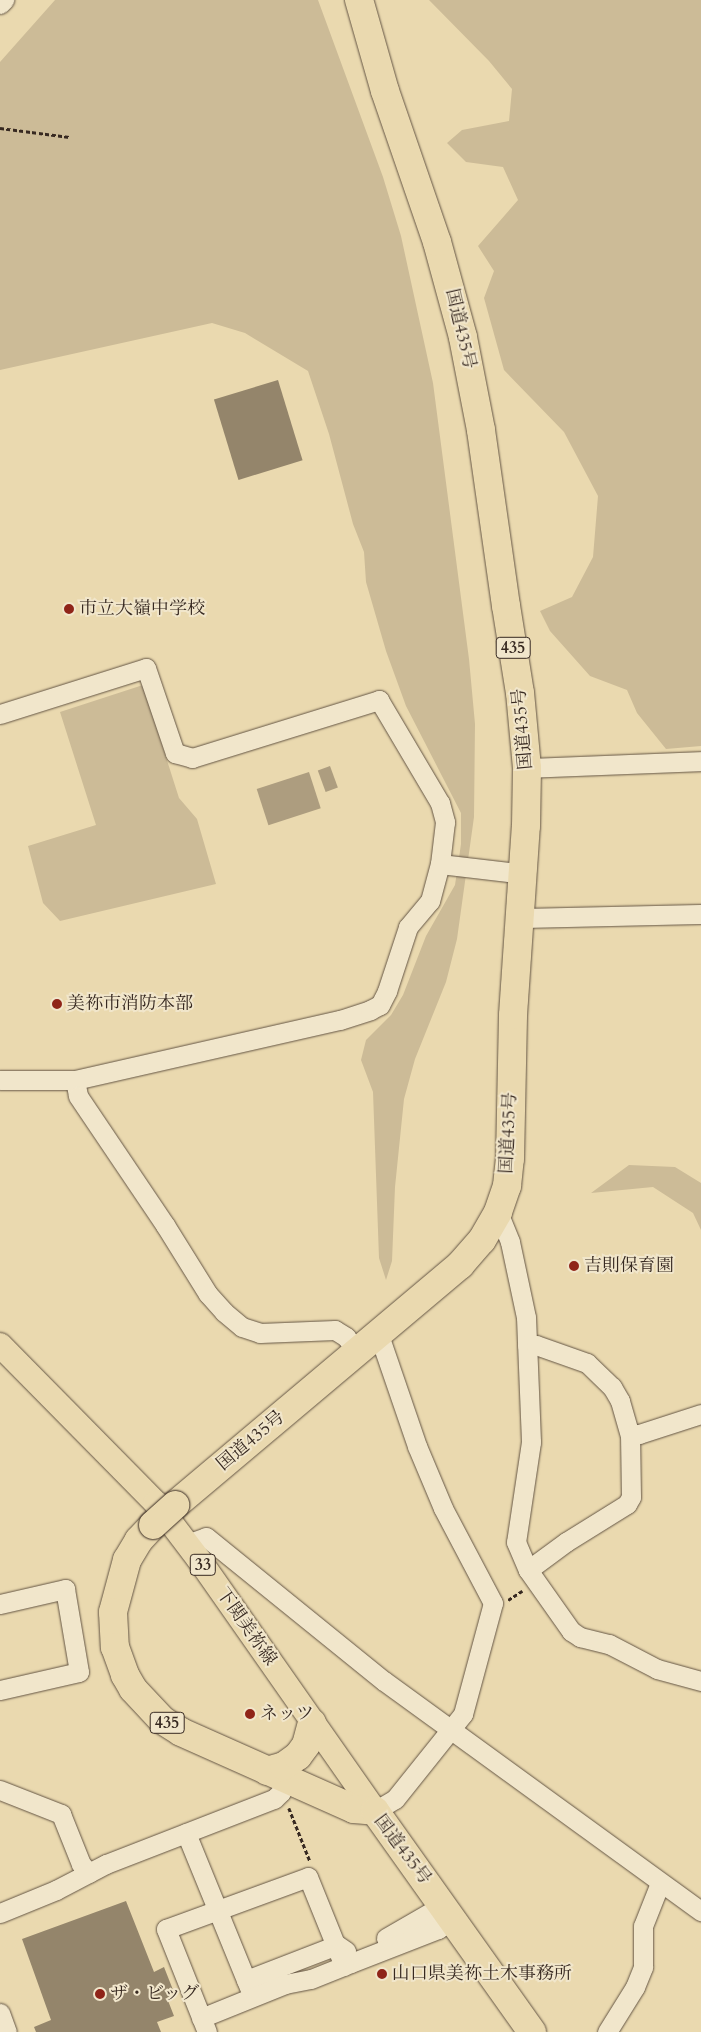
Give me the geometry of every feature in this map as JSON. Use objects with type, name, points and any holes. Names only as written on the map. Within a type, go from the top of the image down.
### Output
[{"type":"highway","name":"国道435号","points":[[359,0],[386,91],[437,242],[463,337],[481,430],[520,693],[528,768],[525,874],[513,1015],[510,1158],[506,1186],[498,1212],[482,1240],[460,1265],[175,1505],[139,1540],[127,1560],[115,1596],[113,1630],[119,1660],[125,1675],[137,1694],[162,1720],[181,1732],[278,1781],[354,1809],[375,1811],[532,2032]]},
{"type":"highway","points":[[278,1781],[284,1766],[298,1756],[306,1745],[312,1723]]},
{"type":"main road","name":"下関美祢線","points":[[0,1345],[156,1504],[187,1544],[375,1811]]},
{"type":"street","points":[[0,4],[4,0]]},
{"type":"street","points":[[0,714],[146,668],[174,753],[192,758],[379,700],[440,803],[445,822],[440,864],[430,901],[408,927],[388,991],[380,1005],[340,1020],[74,1080],[0,1080]]},
{"type":"street","points":[[528,768],[701,761]]},
{"type":"street","points":[[440,864],[525,874]]},
{"type":"street","points":[[521,918],[701,914]]},
{"type":"street","points":[[74,1080],[78,1096],[165,1225],[208,1294],[224,1312],[242,1327],[260,1332],[335,1330],[346,1337],[368,1343],[417,1446],[443,1508],[493,1603],[463,1714],[395,1799],[375,1811]]},
{"type":"street","points":[[498,1212],[510,1242],[526,1317],[531,1442],[516,1542],[532,1576],[571,1631],[580,1637],[608,1644],[657,1668],[701,1681]]},
{"type":"street","points":[[527,1345],[536,1345],[588,1363],[612,1387],[620,1401],[630,1435],[631,1497],[627,1504],[566,1542],[532,1576]]},
{"type":"street","points":[[630,1435],[640,1434],[701,1414]]},
{"type":"street","points":[[187,1544],[206,1537],[346,1651],[451,1731],[701,1912]]},
{"type":"street","points":[[0,1604],[65,1590],[79,1672],[0,1690]]},
{"type":"street","points":[[0,1913],[56,1890],[106,1864],[274,1799],[278,1781]]},
{"type":"street","points":[[0,1790],[60,1814],[81,1864],[89,1873]]},
{"type":"street","points":[[186,1834],[253,1998]]},
{"type":"street","points":[[345,1957],[308,1877],[166,1929],[204,2025],[253,1998],[285,1984],[311,1979],[345,1957],[448,1912]]},
{"type":"street","points":[[607,2032],[635,1987],[643,1967],[643,1926],[660,1883]]},
{"type":"street","points":[[246,1980],[345,1957]]},
{"type":"street","points":[[0,2013],[6,2032]]},
{"type":"path","points":[[0,128],[69,137]]},
{"type":"path","points":[[493,1603],[502,1604],[532,1576]]},
{"type":"path","points":[[278,1781],[312,1864]]},
{"type":"shaded area","points":[[55,0],[318,0],[383,177],[401,236],[433,383],[469,659],[475,724],[474,817],[457,939],[446,982],[415,1059],[404,1099],[395,1187],[392,1261],[386,1280],[379,1258],[373,1092],[361,1060],[366,1040],[391,1015],[403,995],[426,936],[455,885],[461,844],[461,813],[406,706],[386,651],[366,582],[364,552],[353,524],[329,434],[308,371],[245,333],[212,323],[0,370],[0,62]]},
{"type":"shaded area","points":[[429,0],[701,0],[701,746],[666,749],[637,713],[627,690],[590,676],[550,631],[540,611],[572,597],[593,557],[598,496],[564,432],[504,370],[484,298],[494,271],[478,246],[518,200],[503,167],[466,162],[447,143],[462,130],[509,121],[512,89],[489,61]]},
{"type":"shaded area","points":[[143,685],[179,798],[197,819],[216,884],[60,921],[43,903],[28,846],[96,825],[60,712]]},
{"type":"shaded area","points":[[330,766],[338,788],[326,792],[318,770]]},
{"type":"shaded area","points":[[309,772],[321,808],[268,825],[257,789]]},
{"type":"shaded area","points":[[629,1165],[675,1167],[701,1183],[701,1230],[693,1213],[653,1187],[591,1193]]},
{"type":"building","points":[[278,380],[303,460],[238,480],[214,400]]},
{"type":"building","points":[[126,1901],[154,1972],[164,1967],[175,1995],[167,1998],[174,2016],[157,2022],[161,2032],[36,2032],[34,2027],[51,2020],[22,1939]]},
{"type":"place","name":"市立大嶺中学校","points":[[69,609]]},
{"type":"place","name":"美祢市消防本部","points":[[57,1004]]},
{"type":"place","name":"吉則保育園","points":[[574,1266]]},
{"type":"place","name":"ネッツ","points":[[250,1714]]},
{"type":"place","name":"山口県美祢土木事務所","points":[[382,1974]]},
{"type":"place","name":"ザ・ビッグ","points":[[100,1994]]}]
